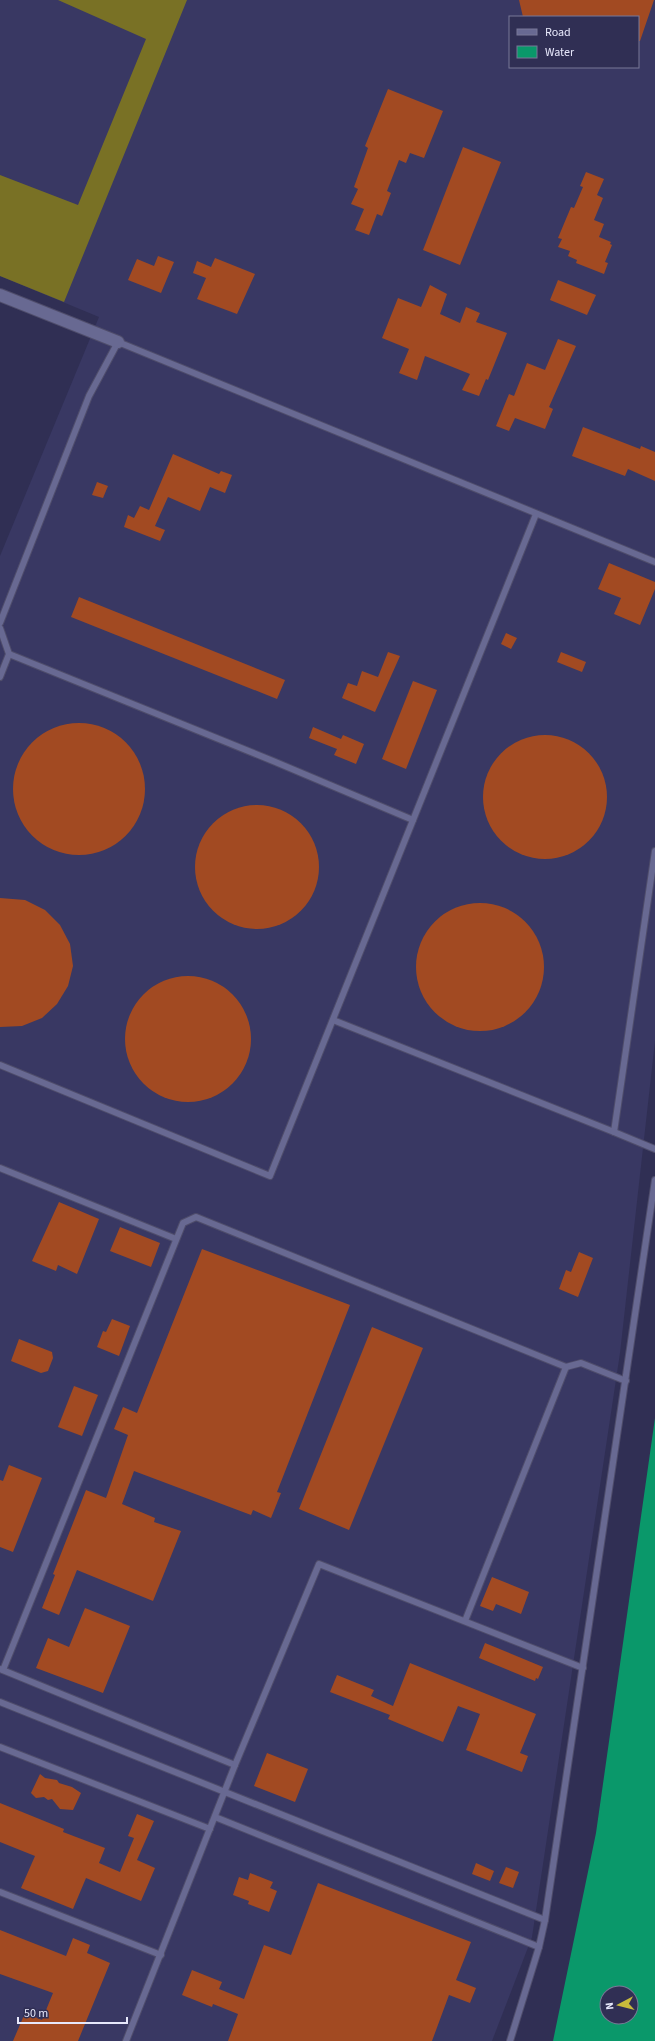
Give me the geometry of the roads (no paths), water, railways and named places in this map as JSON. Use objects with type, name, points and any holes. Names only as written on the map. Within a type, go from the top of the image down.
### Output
[{"type":"street","points":[[0,295],[118,342]]},
{"type":"lane","points":[[0,623],[89,396],[118,342],[655,562]]},
{"type":"lane","points":[[0,1066],[270,1176],[536,514]]},
{"type":"lane","points":[[0,628],[9,654],[0,677]]},
{"type":"lane","points":[[9,654],[273,761],[413,820]]},
{"type":"lane","points":[[614,1132],[655,851]]},
{"type":"lane","points":[[333,1020],[655,1149]]},
{"type":"lane","points":[[0,1168],[176,1238]]},
{"type":"lane","points":[[510,2041],[539,1947],[545,1920],[655,1180]]},
{"type":"lane","points":[[235,1765],[2,1670],[183,1223],[196,1217],[566,1367],[581,1363],[626,1381]]},
{"type":"lane","points":[[465,1621],[566,1367]]},
{"type":"lane","points":[[126,2041],[235,1765],[319,1564],[583,1668]]},
{"type":"lane","points":[[0,1702],[224,1793],[545,1920]]},
{"type":"lane","points":[[0,1747],[210,1829]]},
{"type":"lane","points":[[215,1817],[539,1947]]},
{"type":"lane","points":[[0,1892],[161,1955]]},
{"type":"water","points":[[655,1418],[655,2041],[553,2041],[596,1833]]}]
